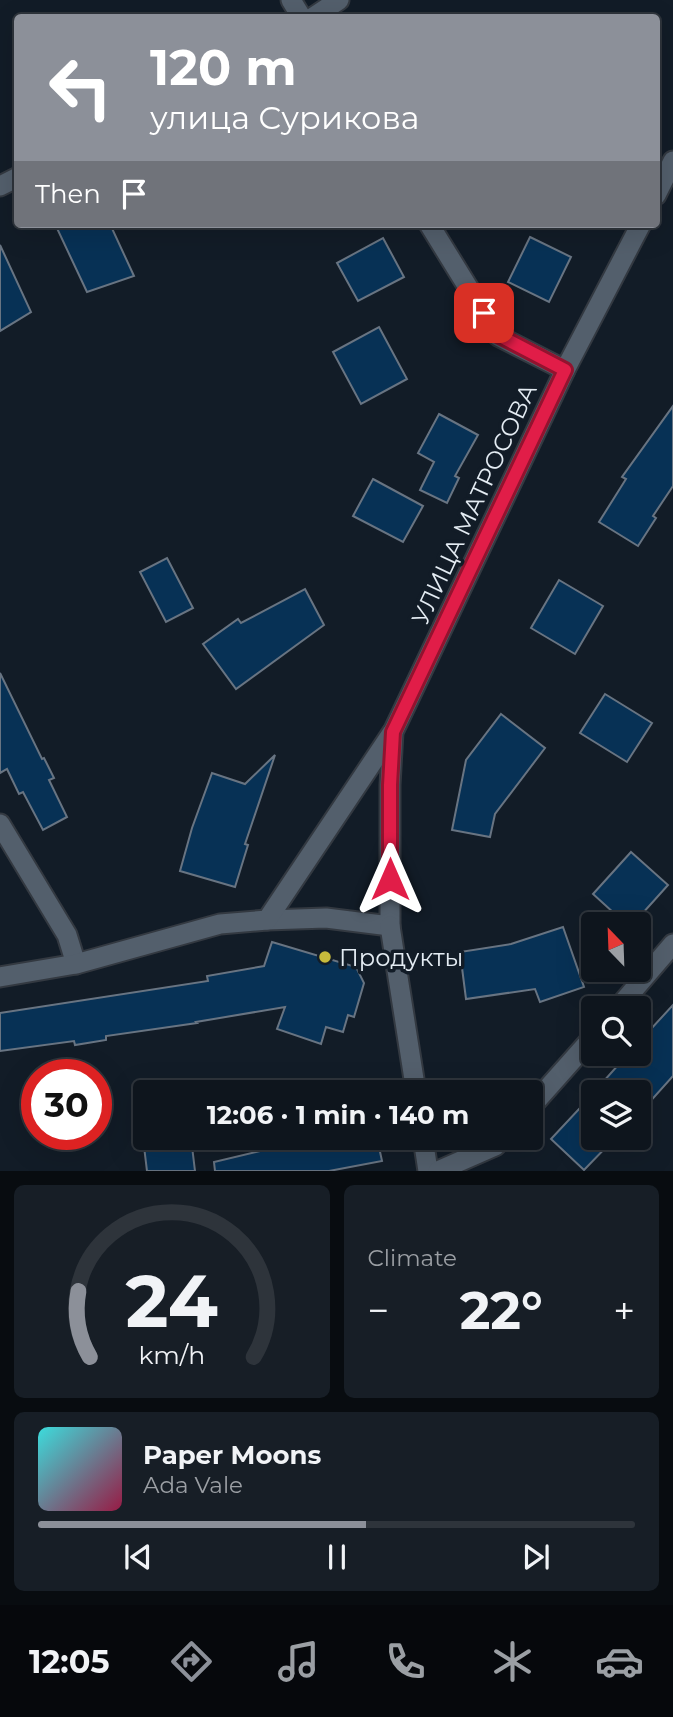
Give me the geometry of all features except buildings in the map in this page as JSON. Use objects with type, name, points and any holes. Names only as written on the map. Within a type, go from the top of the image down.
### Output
[{"type":"street","points":[[318,14],[339,0]]},
{"type":"street","points":[[660,187],[673,161]]},
{"type":"street","points":[[431,228],[498,335],[565,370]]},
{"type":"street","name":"УЛИЦА МАТРОСОВА","points":[[267,920],[393,732],[565,370],[639,228]]},
{"type":"street","name":"УЛИЦА МАТРОСОВА","points":[[393,732],[390,785],[390,926],[414,1080]]},
{"type":"street","points":[[0,824],[67,935],[76,964]]},
{"type":"street","points":[[0,977],[76,964],[220,924],[326,918],[390,926]]},
{"type":"street","points":[[628,996],[673,944]]},
{"type":"street","points":[[543,1093],[581,1051]]},
{"type":"street","points":[[425,1150],[428,1171]]},
{"type":"street","points":[[438,1171],[486,1150]]},
{"type":"place","name":"Продукты","points":[[325,957]]},
{"type":"route","points":[[390,879],[393,732],[565,370],[498,335],[484,313]]}]
